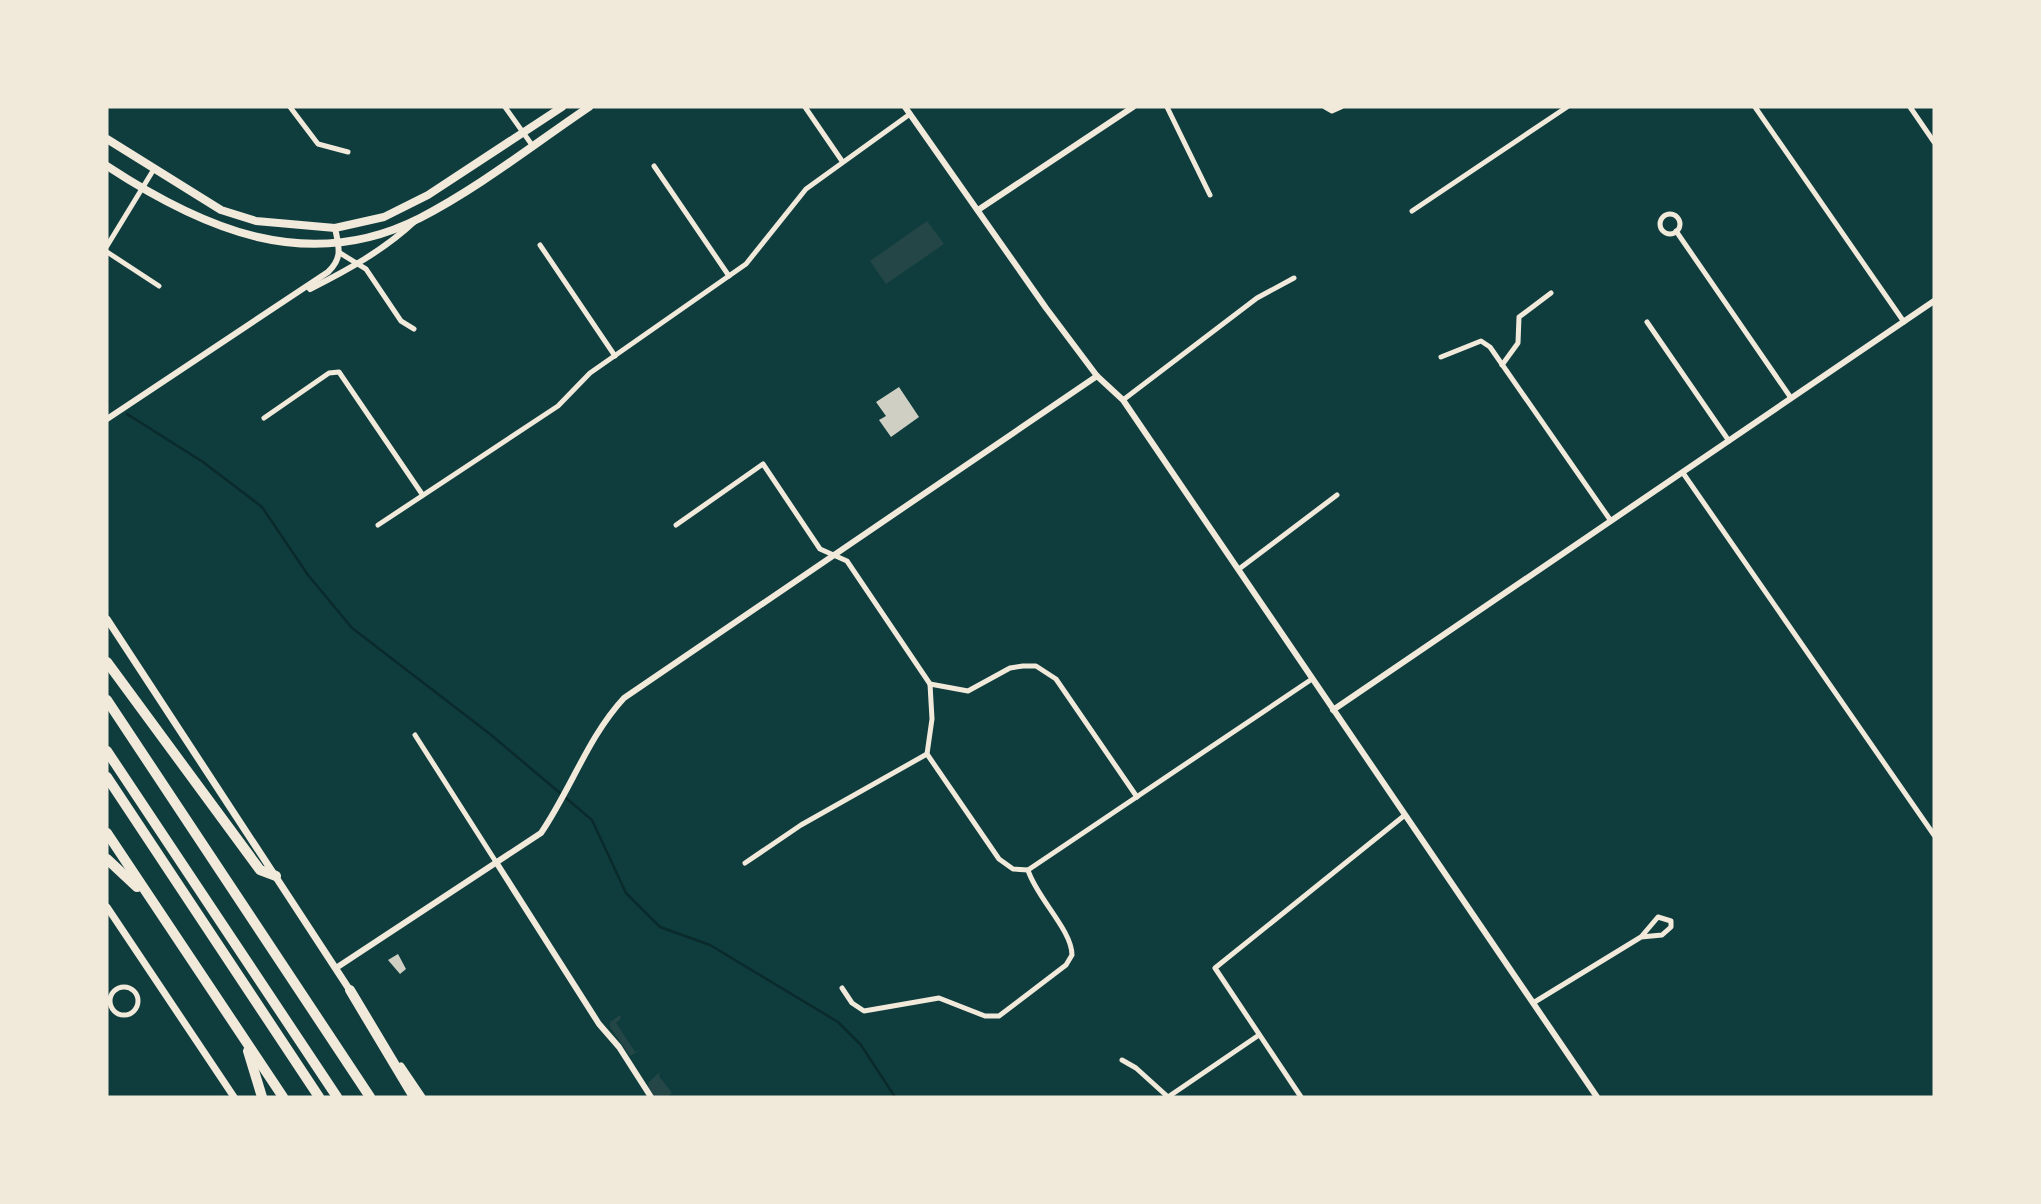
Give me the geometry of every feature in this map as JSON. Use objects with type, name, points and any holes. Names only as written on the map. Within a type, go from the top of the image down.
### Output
[{"type":"highway","points":[[107,662],[260,870],[276,876]]},
{"type":"highway","points":[[107,700],[370,1097]]},
{"type":"highway","points":[[107,751],[337,1097]]},
{"type":"highway","points":[[107,777],[319,1097]]},
{"type":"highway","points":[[107,833],[283,1097]]},
{"type":"highway","points":[[107,859],[149,898]]},
{"type":"highway","points":[[350,990],[414,1097]]},
{"type":"highway","points":[[245,1041],[262,1097]]},
{"type":"main road","points":[[107,139],[221,210],[256,221],[335,228],[384,218],[428,195],[562,107]]},
{"type":"main road","points":[[107,166],[195,217],[256,238],[285,243],[338,242],[417,219],[452,200],[589,107]]},
{"type":"main road","points":[[107,619],[422,1097]]},
{"type":"main road","points":[[107,907],[234,1097]]},
{"type":"street","points":[[290,107],[318,144],[348,152]]},
{"type":"street","points":[[505,107],[532,145]]},
{"type":"street","points":[[805,107],[842,160]]},
{"type":"street","points":[[905,107],[1097,376],[1122,400],[1597,1097]]},
{"type":"street","points":[[978,210],[1132,107]]},
{"type":"street","points":[[1167,107],[1210,195]]},
{"type":"street","points":[[1325,107],[1332,111],[1341,107]]},
{"type":"street","points":[[1412,211],[1567,107]]},
{"type":"street","points":[[1755,107],[1904,322]]},
{"type":"street","points":[[1910,107],[1934,142]]},
{"type":"street","points":[[378,525],[558,406],[590,373],[729,276],[760,248],[807,189],[842,160],[910,114]]},
{"type":"street","points":[[654,166],[729,276]]},
{"type":"street","points":[[107,246],[154,169]]},
{"type":"street","points":[[296,296],[358,264],[397,238],[417,219]]},
{"type":"street","points":[[107,419],[296,296],[328,272],[337,264],[340,253],[335,228]]},
{"type":"street","points":[[1676,231],[1791,398]]},
{"type":"street","points":[[540,245],[615,356]]},
{"type":"street","points":[[107,252],[159,286]]},
{"type":"street","points":[[340,253],[366,269],[401,321],[414,329]]},
{"type":"street","points":[[1122,400],[1256,298],[1294,278]]},
{"type":"street","points":[[1502,365],[1518,343],[1519,317],[1551,293]]},
{"type":"street","points":[[1333,710],[1934,302]]},
{"type":"street","points":[[1647,322],[1729,441]]},
{"type":"street","points":[[1441,357],[1480,341],[1490,347],[1611,522]]},
{"type":"street","points":[[264,418],[329,373],[339,372],[422,495]]},
{"type":"street","points":[[336,968],[541,833],[557,809],[604,719],[624,698],[1097,376]]},
{"type":"street","points":[[676,525],[763,464],[820,549],[846,561],[930,684],[932,719],[927,754],[999,859],[1013,869],[1028,870],[1312,679]]},
{"type":"street","points":[[1683,473],[1934,835]]},
{"type":"street","points":[[1239,569],[1336,495]]},
{"type":"street","points":[[930,684],[968,691],[1010,668],[1036,666],[1047,672],[1056,679],[1137,797]]},
{"type":"street","points":[[415,735],[607,1035],[619,1047],[651,1097]]},
{"type":"street","points":[[744,863],[800,825],[927,754]]},
{"type":"street","points":[[1301,1097],[1215,968],[1405,815]]},
{"type":"street","points":[[842,988],[852,1003],[864,1011],[939,998],[985,1016],[1004,1014],[1066,965],[1072,956],[1069,942],[1033,886],[1028,870]]},
{"type":"street","points":[[1533,1003],[1641,937],[1658,917],[1671,921],[1671,927],[1662,935],[1641,937]]},
{"type":"street","points":[[125,987],[136,994],[138,1003],[130,1014],[121,1014],[111,1006],[109,998],[116,989],[125,987]]},
{"type":"street","points":[[1122,1060],[1136,1068],[1168,1097],[1259,1035]]},
{"type":"shaded area","points":[[927,221],[944,244],[886,284],[870,261]]},
{"type":"shaded area","points":[[620,1015],[621,1018],[616,1023],[635,1052],[642,1049],[630,1056],[610,1027],[610,1022]]},
{"type":"shaded area","points":[[660,1072],[659,1076],[672,1093],[667,1097],[655,1097],[648,1087],[649,1082]]},
{"type":"building","points":[[899,387],[919,417],[891,437],[879,420],[886,416],[876,402]]},
{"type":"building","points":[[398,954],[406,969],[400,974],[388,960]]},
{"type":"waterway","points":[[127,414],[203,462],[262,507],[308,575],[352,628],[490,734],[592,820],[626,893],[660,927],[710,945],[838,1022],[861,1045],[895,1097]]}]
